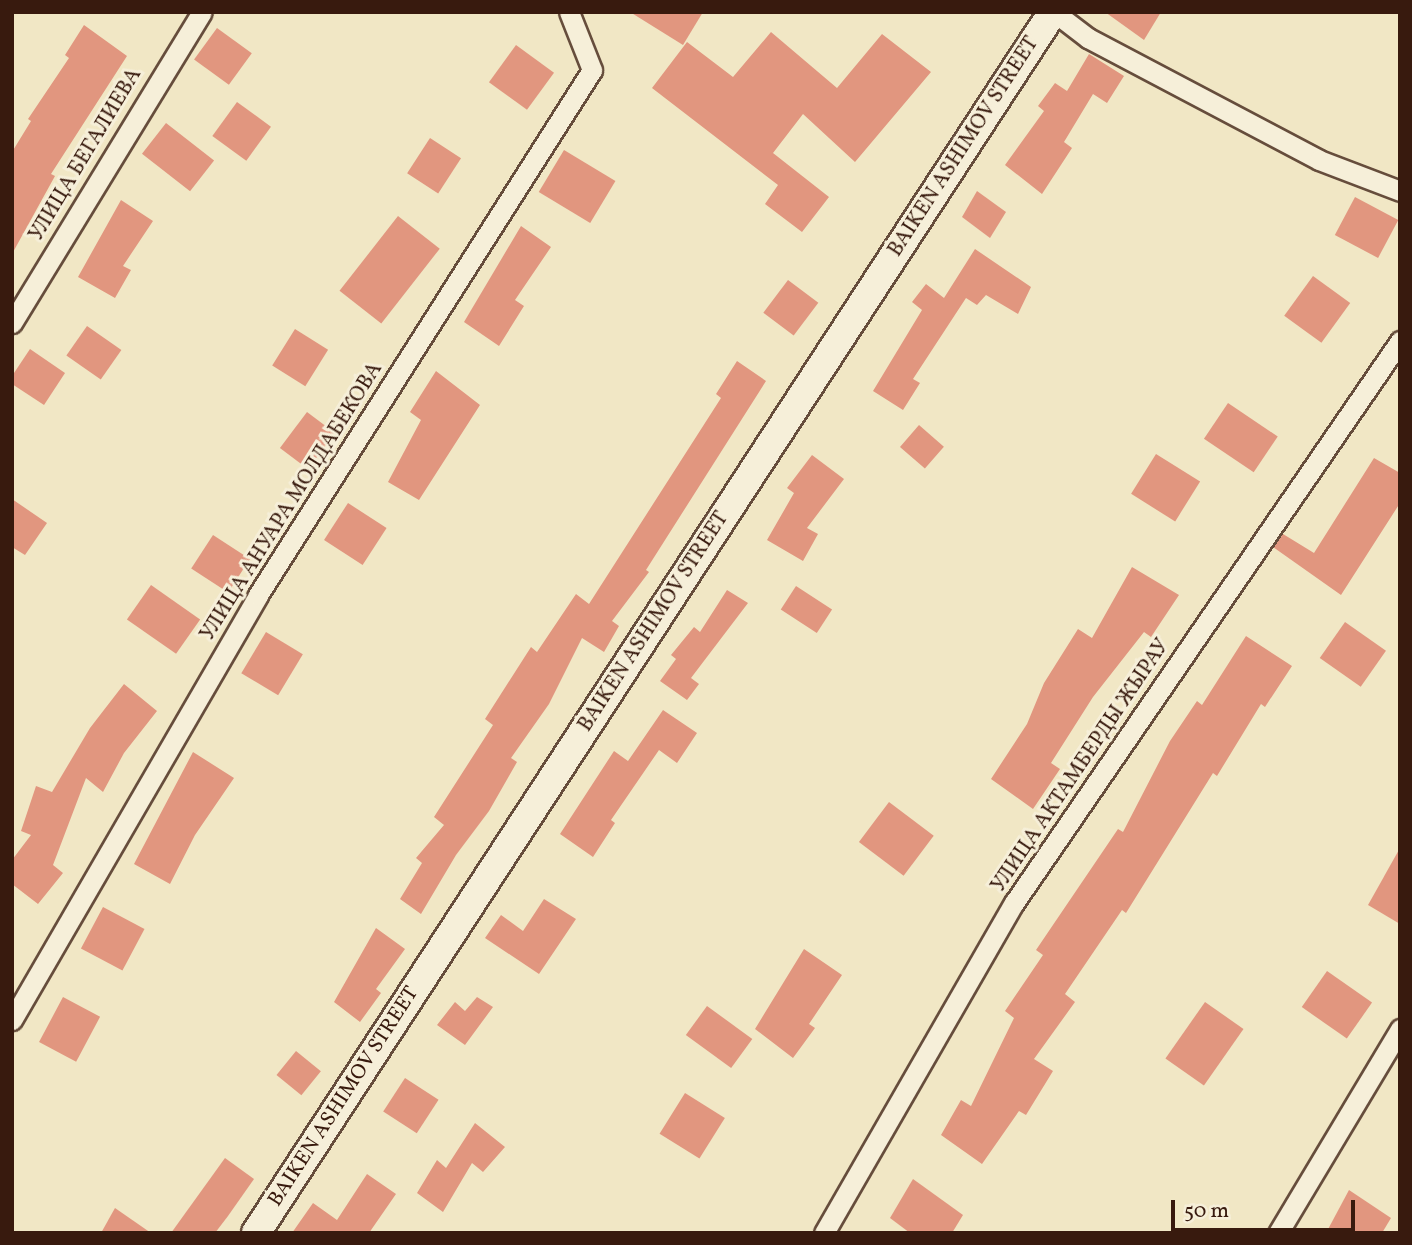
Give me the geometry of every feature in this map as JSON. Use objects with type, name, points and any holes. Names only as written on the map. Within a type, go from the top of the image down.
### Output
[{"type":"main road","name":"BAIKEN ASHIMOV STREET","points":[[256,1233],[1053,12]]},
{"type":"street","name":"УЛИЦА БЕГАЛИЕВА","points":[[12,323],[202,12]]},
{"type":"street","name":"УЛИЦА АНУАРА МОЛДАБЕКОВА","points":[[12,1020],[258,594],[592,70],[569,12]]},
{"type":"street","points":[[1053,12],[1088,38],[1319,160],[1400,191]]},
{"type":"street","name":"УЛИЦА АКТАМБЕРДЫ ЖЫРАУ","points":[[824,1233],[1014,903],[1400,341]]},
{"type":"street","points":[[1278,1233],[1400,1029]]},
{"type":"building","points":[[630,12],[703,12],[683,45]]},
{"type":"building","points":[[1105,12],[1161,12],[1144,40]]},
{"type":"building","points":[[84,25],[127,56],[51,174],[55,176],[12,254],[12,152],[31,121],[28,119],[69,58],[65,55]]},
{"type":"building","points":[[217,28],[252,53],[229,85],[194,60]]},
{"type":"building","points":[[771,32],[837,88],[882,34],[931,72],[855,162],[803,114],[773,153],[829,197],[802,232],[765,204],[778,185],[652,88],[687,42],[733,77]]},
{"type":"building","points":[[516,45],[554,73],[527,110],[489,82]]},
{"type":"building","points":[[1089,54],[1124,76],[1107,103],[1093,94],[1064,142],[1072,148],[1042,194],[1005,165],[1044,111],[1038,106],[1055,83],[1067,91]]},
{"type":"building","points":[[237,102],[271,127],[246,161],[212,136]]},
{"type":"building","points":[[166,123],[214,161],[190,191],[142,154]]},
{"type":"building","points":[[430,138],[461,158],[438,193],[407,173]]},
{"type":"building","points":[[564,150],[615,181],[590,223],[539,192]]},
{"type":"building","points":[[977,191],[1006,212],[990,238],[962,217]]},
{"type":"building","points":[[1355,197],[1398,220],[1378,258],[1335,235]]},
{"type":"building","points":[[121,200],[153,221],[123,266],[131,270],[115,298],[78,277]]},
{"type":"building","points":[[398,216],[440,249],[381,323],[340,291]]},
{"type":"building","points":[[521,226],[551,247],[515,300],[524,306],[499,346],[464,322]]},
{"type":"building","points":[[975,249],[1031,287],[1018,314],[986,295],[977,305],[966,298],[913,379],[920,383],[903,410],[873,391],[922,310],[912,302],[926,284],[944,298]]},
{"type":"building","points":[[1313,276],[1350,303],[1321,343],[1284,316]]},
{"type":"building","points":[[788,280],[818,303],[794,336],[763,313]]},
{"type":"building","points":[[87,326],[121,350],[101,380],[66,355]]},
{"type":"building","points":[[295,329],[328,350],[305,386],[272,365]]},
{"type":"building","points":[[30,349],[65,373],[44,405],[12,384],[12,376]]},
{"type":"building","points":[[737,361],[766,381],[646,570],[649,572],[612,621],[619,626],[604,652],[582,638],[549,704],[511,758],[517,762],[489,811],[456,855],[421,914],[400,899],[422,863],[416,858],[444,825],[434,817],[493,725],[485,719],[531,647],[537,652],[576,594],[589,604],[721,398],[716,394]]},
{"type":"building","points":[[436,371],[480,405],[419,500],[388,482],[421,420],[410,412]]},
{"type":"building","points":[[1228,403],[1278,437],[1254,472],[1204,439]]},
{"type":"building","points":[[307,412],[335,433],[308,469],[280,448]]},
{"type":"building","points":[[919,425],[944,447],[925,469],[900,447]]},
{"type":"building","points":[[1156,454],[1200,482],[1175,521],[1131,494]]},
{"type":"building","points":[[812,455],[844,479],[807,528],[818,534],[803,561],[767,540],[794,493],[787,488]]},
{"type":"building","points":[[1374,458],[1400,473],[1400,503],[1341,595],[1273,547],[1283,534],[1314,553]]},
{"type":"building","points":[[12,499],[47,523],[25,555],[12,547]]},
{"type":"building","points":[[348,503],[387,528],[363,565],[324,540]]},
{"type":"building","points":[[213,535],[250,559],[228,593],[191,569]]},
{"type":"building","points":[[1132,567],[1179,595],[1151,637],[1144,632],[1093,697],[1051,763],[1060,769],[1033,809],[991,779],[1027,724],[1044,683],[1078,629],[1092,638]]},
{"type":"building","points":[[151,585],[200,619],[176,654],[127,619]]},
{"type":"building","points":[[796,586],[832,609],[817,633],[781,609]]},
{"type":"building","points":[[727,590],[748,603],[691,678],[699,684],[687,700],[660,681],[676,659],[671,655],[694,627],[700,632]]},
{"type":"building","points":[[1345,622],[1386,651],[1361,687],[1320,658]]},
{"type":"building","points":[[266,632],[303,654],[278,695],[241,673]]},
{"type":"building","points":[[1246,636],[1292,666],[1265,707],[1261,704],[1217,776],[1213,773],[1126,913],[1122,910],[1065,994],[1075,1002],[1034,1059],[1053,1071],[1026,1115],[1019,1111],[982,1164],[941,1135],[961,1100],[971,1106],[1014,1018],[1005,1011],[1043,955],[1036,950],[1118,829],[1123,832],[1170,741],[1197,701],[1202,705]]},
{"type":"building","points":[[124,684],[157,711],[124,753],[103,792],[86,778],[53,865],[63,873],[38,904],[12,884],[12,860],[31,835],[21,831],[36,786],[52,792],[90,728]]},
{"type":"building","points":[[663,710],[697,733],[677,763],[659,750],[611,820],[615,823],[593,857],[560,834],[614,751],[628,761]]},
{"type":"building","points":[[193,752],[234,778],[195,835],[170,884],[134,864]]},
{"type":"building","points":[[889,802],[934,836],[904,876],[859,842]]},
{"type":"building","points":[[1400,848],[1400,924],[1368,905]]},
{"type":"building","points":[[544,899],[576,919],[539,974],[485,938],[501,915],[523,931]]},
{"type":"building","points":[[103,907],[144,929],[122,971],[81,948]]},
{"type":"building","points":[[376,928],[405,949],[376,989],[381,993],[360,1022],[334,1002]]},
{"type":"building","points":[[804,949],[842,975],[809,1024],[815,1028],[793,1058],[755,1029]]},
{"type":"building","points":[[1327,971],[1372,1003],[1347,1039],[1302,1007]]},
{"type":"building","points":[[63,997],[100,1017],[76,1062],[39,1042]]},
{"type":"building","points":[[477,997],[493,1007],[465,1045],[437,1025],[455,1002],[465,1011]]},
{"type":"building","points":[[1205,1002],[1244,1029],[1204,1085],[1165,1059]]},
{"type":"building","points":[[707,1006],[752,1039],[731,1068],[686,1035]]},
{"type":"building","points":[[296,1051],[321,1071],[301,1095],[276,1075]]},
{"type":"building","points":[[405,1078],[439,1100],[417,1133],[383,1112]]},
{"type":"building","points":[[685,1093],[725,1118],[699,1159],[660,1134]]},
{"type":"building","points":[[475,1123],[505,1147],[483,1172],[472,1163],[443,1212],[417,1193],[437,1160],[446,1168]]},
{"type":"building","points":[[225,1158],[254,1179],[228,1216],[215,1233],[171,1233]]},
{"type":"building","points":[[367,1174],[396,1194],[369,1233],[292,1233],[313,1203],[337,1220]]},
{"type":"building","points":[[913,1179],[963,1215],[952,1233],[910,1233],[890,1218]]},
{"type":"building","points":[[1349,1190],[1391,1218],[1382,1233],[1326,1233]]},
{"type":"building","points":[[115,1208],[151,1233],[101,1233]]}]
